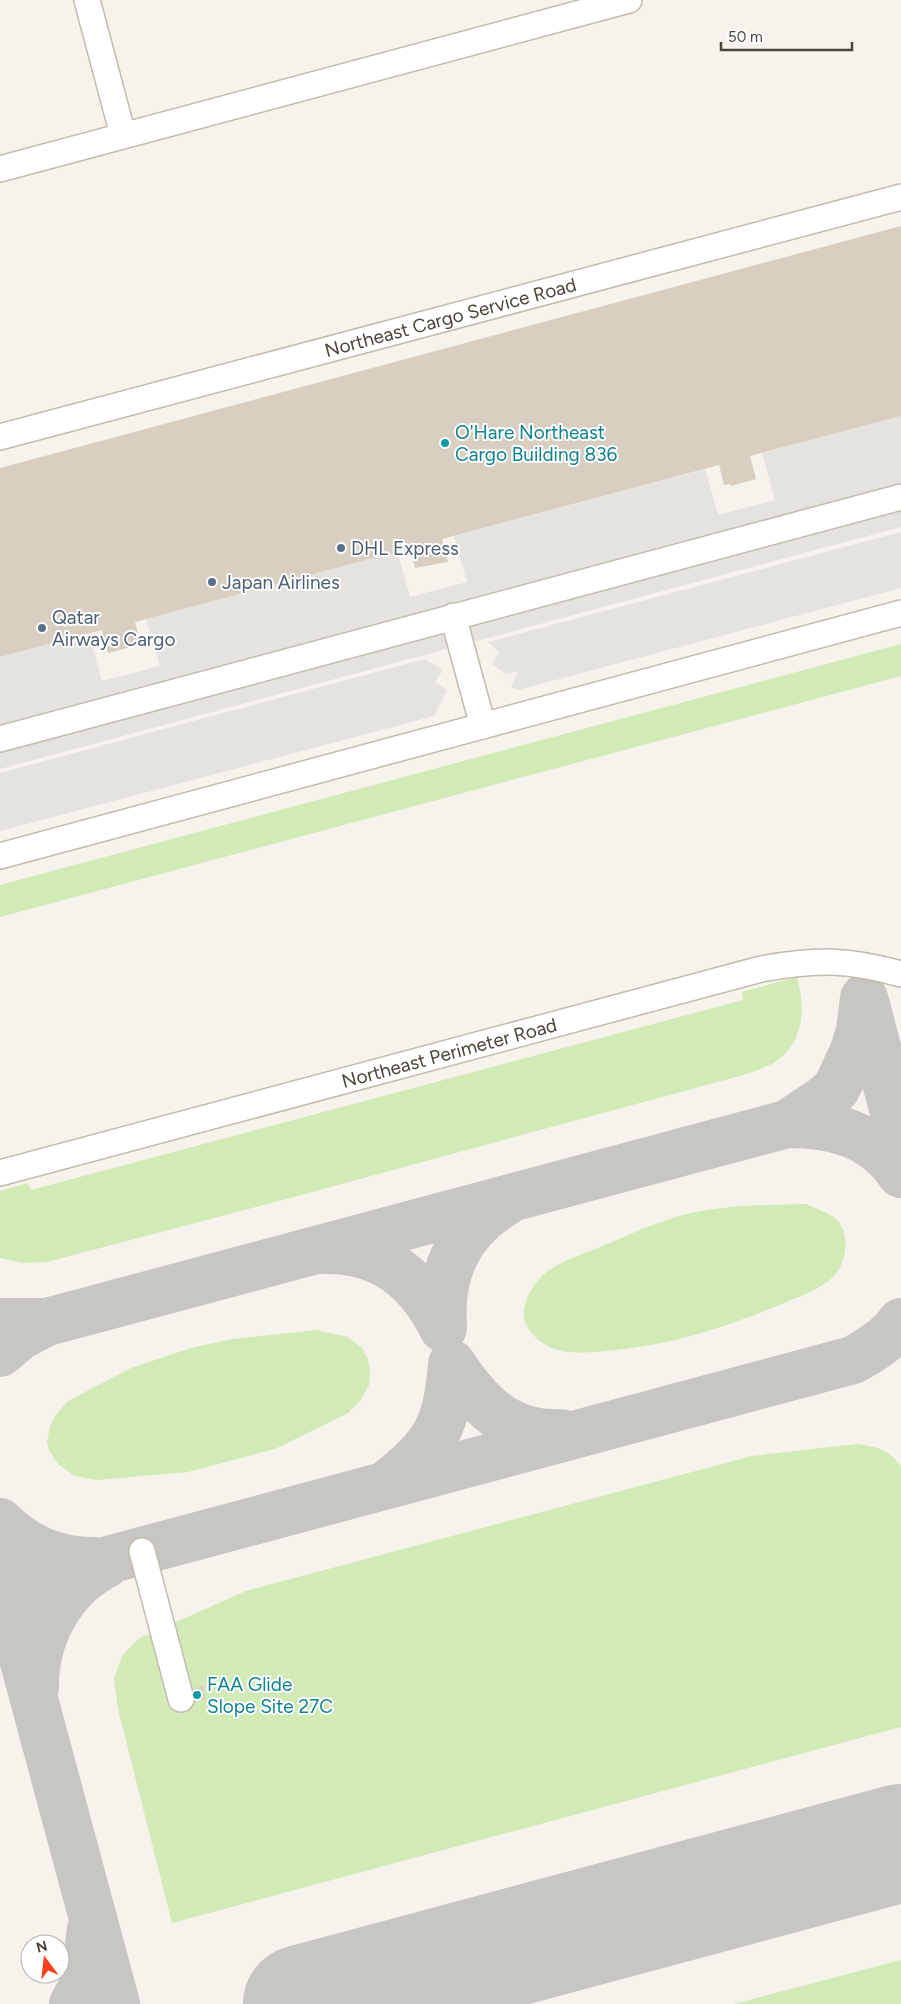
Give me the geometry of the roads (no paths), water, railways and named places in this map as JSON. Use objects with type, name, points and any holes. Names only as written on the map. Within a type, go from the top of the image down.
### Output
[{"type":"street","points":[[87,0],[123,135]]},
{"type":"street","points":[[0,169],[629,0]]},
{"type":"street","name":"Northeast Cargo Service Road","points":[[0,437],[901,197]]},
{"type":"street","points":[[0,738],[901,496]]},
{"type":"street","points":[[0,856],[901,613]]},
{"type":"street","points":[[453,616],[483,726]]},
{"type":"street","name":"Northeast Perimeter Road","points":[[0,1174],[762,969],[796,962],[834,961],[868,965],[901,974]]},
{"type":"street","points":[[142,1551],[181,1698]]},
{"type":"place","name":"O'Hare Northeast Cargo Building 836","points":[[445,443]]},
{"type":"place","name":"DHL Express","points":[[341,548]]},
{"type":"place","name":"Japan Airlines","points":[[212,582]]},
{"type":"place","name":"Qatar Airways Cargo","points":[[42,628]]},
{"type":"place","name":"FAA Glide Slope Site 27C","points":[[197,1695]]}]
